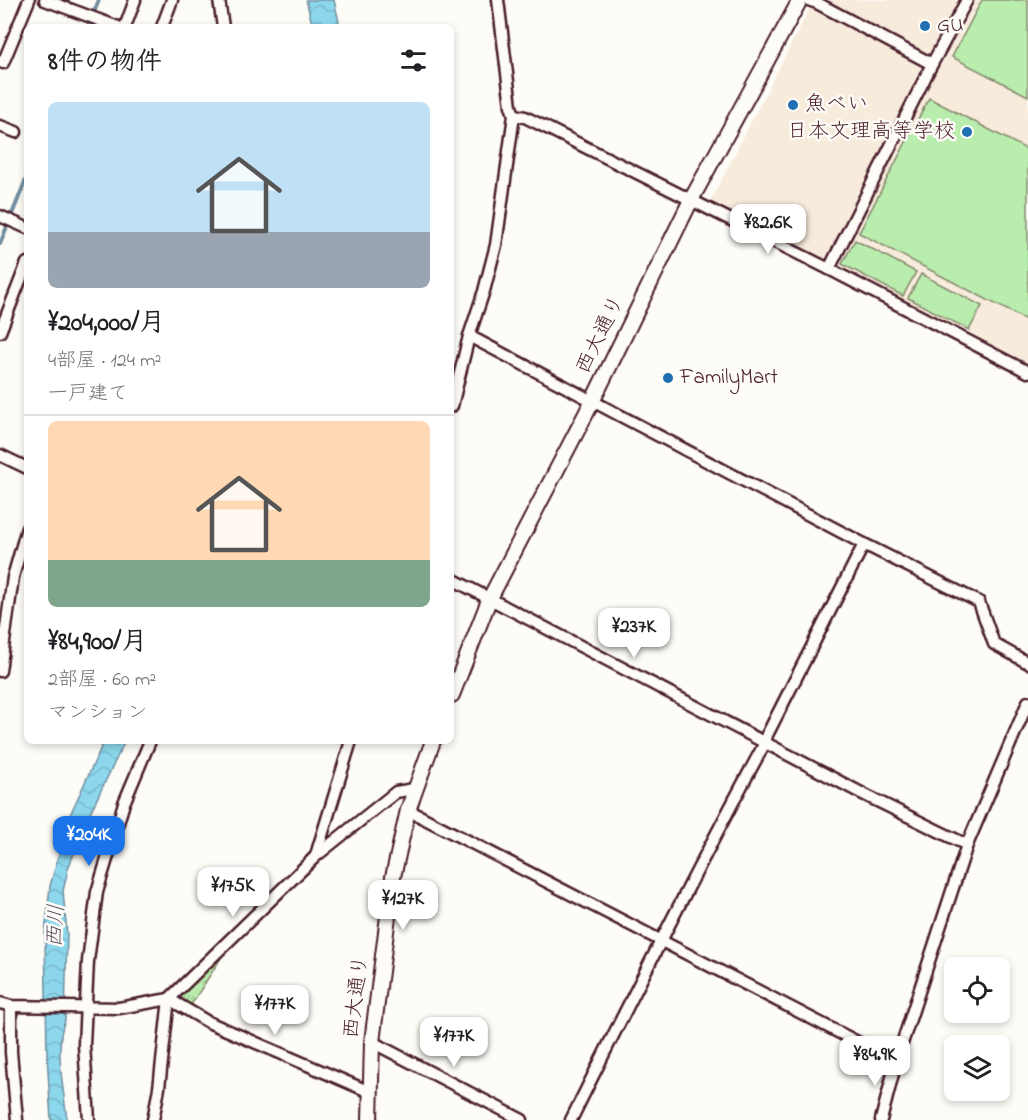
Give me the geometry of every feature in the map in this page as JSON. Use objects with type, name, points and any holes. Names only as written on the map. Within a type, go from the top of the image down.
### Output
[{"type":"street","points":[[0,62],[3,63],[29,0]]},
{"type":"street","points":[[126,24],[135,0]]},
{"type":"street","points":[[163,24],[172,0]]},
{"type":"street","points":[[219,0],[223,24]]},
{"type":"street","points":[[454,398],[469,336],[496,245],[514,115],[498,0]]},
{"type":"street","name":"西大通り","points":[[454,690],[489,600],[592,402],[691,200],[800,0]]},
{"type":"street","points":[[808,0],[932,64]]},
{"type":"street","points":[[829,269],[932,64],[967,0]]},
{"type":"street","points":[[51,1],[110,24]]},
{"type":"street","points":[[514,115],[525,117],[829,269],[1028,372]]},
{"type":"street","points":[[0,126],[16,132]]},
{"type":"street","points":[[0,216],[24,227]]},
{"type":"street","points":[[0,332],[24,271]]},
{"type":"street","points":[[469,336],[979,602],[994,644],[1028,663]]},
{"type":"street","points":[[0,455],[24,467]]},
{"type":"street","points":[[0,670],[13,577],[24,538]]},
{"type":"street","points":[[571,1120],[660,940],[765,743],[864,544]]},
{"type":"street","points":[[454,580],[765,743],[967,845]]},
{"type":"street","points":[[881,1120],[896,1062],[967,845],[1028,702]]},
{"type":"street","points":[[89,1120],[82,1008],[97,892],[124,803],[149,744]]},
{"type":"street","points":[[316,856],[350,744]]},
{"type":"street","name":"西大通り","points":[[370,1120],[372,1042],[393,878],[414,789],[432,744]]},
{"type":"street","points":[[17,1120],[6,1004],[119,1008],[169,999],[316,856],[396,792],[414,789]]},
{"type":"street","points":[[408,810],[896,1062]]},
{"type":"street","points":[[169,999],[182,1009],[208,1022],[370,1092]]},
{"type":"street","points":[[153,1120],[169,999]]},
{"type":"street","points":[[372,1042],[522,1120]]},
{"type":"shaded area","points":[[814,0],[969,0],[827,264],[710,202]]},
{"type":"shaded area","name":"日本文理高等学校","points":[[974,0],[1028,0],[1028,366],[836,265]]},
{"type":"green space","points":[[982,0],[1028,0],[1028,96],[952,57]]},
{"type":"green space","points":[[929,98],[1028,150],[1028,321],[859,233]]},
{"type":"green space","points":[[855,240],[916,272],[903,296],[842,264]]},
{"type":"green space","points":[[921,274],[982,306],[969,330],[908,298]]},
{"type":"green space","points":[[221,958],[189,1008],[173,999]]},
{"type":"water","points":[[306,0],[334,0],[339,24],[312,24]]},
{"type":"water","name":"西川","points":[[103,744],[124,744],[88,817],[68,869],[63,891],[67,934],[65,1020],[60,1055],[67,1120],[51,1120],[47,1055],[45,934],[50,886],[70,815]]},
{"type":"waterway","points":[[89,24],[99,0]]},
{"type":"waterway","points":[[0,244],[24,184]]},
{"type":"place","name":"GU","points":[[925,26]]},
{"type":"place","name":"魚べい","points":[[793,105]]},
{"type":"place","name":"日本文理高等学校","points":[[967,132]]},
{"type":"place","name":"FamilyMart","points":[[668,378]]}]
